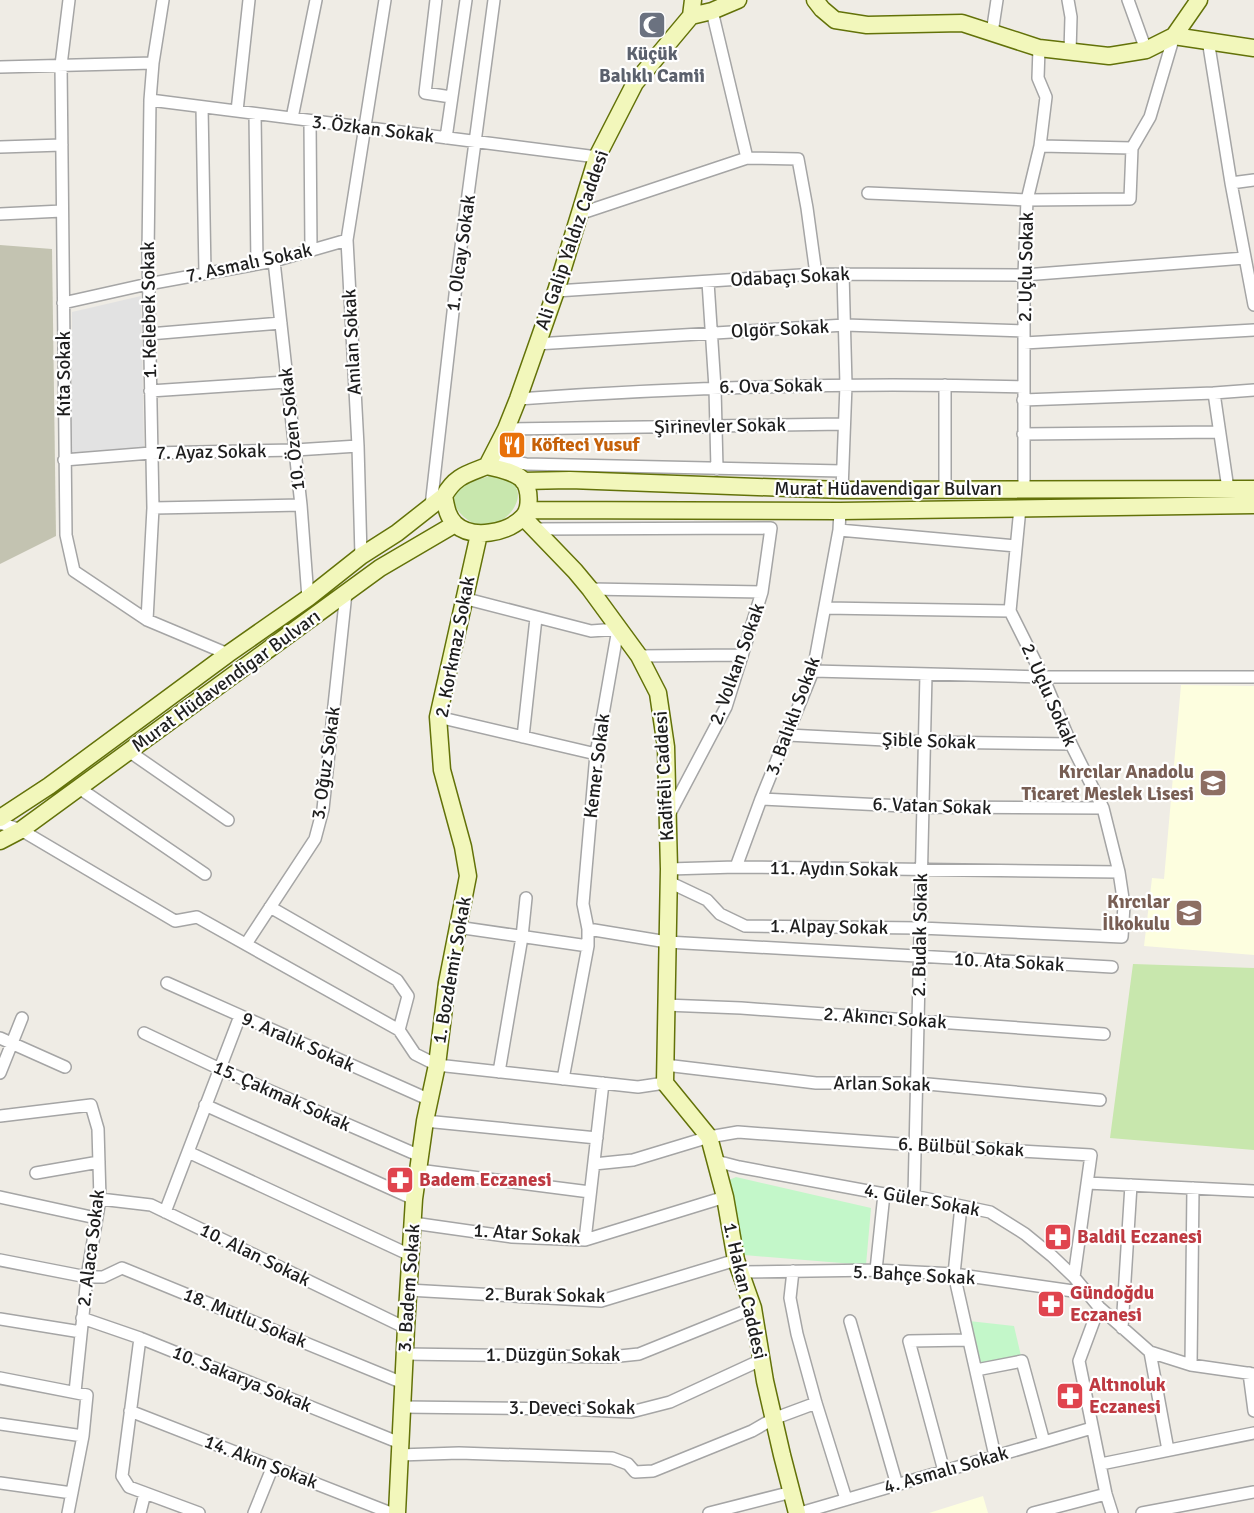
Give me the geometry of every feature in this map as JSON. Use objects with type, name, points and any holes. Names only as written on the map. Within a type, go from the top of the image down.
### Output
[{"type":"main road","name":"Ali Galip Yaldız Caddesi","points":[[489,462],[506,429],[518,399],[556,291],[596,157],[635,83],[690,16],[693,0]]},
{"type":"main road","points":[[690,16],[712,11],[738,0]]},
{"type":"main road","points":[[815,0],[835,20],[867,25],[962,22],[1039,48],[1109,56],[1146,50],[1174,36],[1200,0]]},
{"type":"main road","points":[[1174,36],[1254,48]]},
{"type":"main road","points":[[489,462],[523,480],[528,493],[525,514],[507,527],[495,532],[479,534],[467,531],[456,524],[447,513],[444,496],[450,485],[464,475],[489,462]]},
{"type":"main road","name":"Murat Hüdavendigar Bulvarı","points":[[523,480],[842,490],[1254,489]]},
{"type":"main road","name":"Murat Hüdavendigar Bulvarı","points":[[0,818],[49,786],[228,654],[308,598],[361,556],[397,533],[444,496]]},
{"type":"main road","name":"Murat Hüdavendigar Bulvarı","points":[[525,514],[1254,506]]},
{"type":"main road","name":"Kadifeli Caddesi","points":[[525,514],[535,529],[590,589],[639,656],[658,693],[666,747],[669,876],[665,1005],[665,1083]]},
{"type":"main road","name":"Murat Hüdavendigar Bulvarı","points":[[0,842],[21,830],[130,752],[380,568],[456,524]]},
{"type":"main road","name":"2. Korkmaz Sokak","points":[[468,876],[464,847],[442,770],[438,716],[479,534]]},
{"type":"main road","name":"1. Bozdemir Sokak","points":[[436,1064],[446,983],[468,876]]},
{"type":"main road","name":"3. Badem Sokak","points":[[397,1513],[404,1354],[414,1199],[425,1121],[436,1064]]},
{"type":"main road","name":"1. Hakan Caddesi","points":[[665,1083],[709,1138],[725,1197],[738,1266],[753,1308],[773,1419],[799,1513]]},
{"type":"street","name":"Kıta Sokak","points":[[69,0],[61,65],[64,460],[66,535],[74,571],[147,620],[228,654]]},
{"type":"street","name":"1. Kelebek Sokak","points":[[147,620],[153,508],[148,284],[150,100],[153,63],[163,0]]},
{"type":"street","points":[[237,111],[249,0]]},
{"type":"street","points":[[292,118],[316,0]]},
{"type":"street","name":"Anılan Sokak","points":[[361,556],[358,446],[347,240],[385,0]]},
{"type":"street","points":[[436,0],[426,92],[451,97]]},
{"type":"street","points":[[446,138],[466,0]]},
{"type":"street","name":"1. Olcay Sokak","points":[[431,506],[457,277],[494,0]]},
{"type":"street","points":[[992,33],[997,0]]},
{"type":"street","points":[[1068,0],[1072,17],[1070,52]]},
{"type":"street","points":[[1128,0],[1146,50]]},
{"type":"street","points":[[712,11],[747,158]]},
{"type":"street","points":[[868,193],[1027,200],[1130,199],[1132,148],[1150,116],[1174,36]]},
{"type":"street","points":[[1208,40],[1231,183],[1254,305]]},
{"type":"street","name":"2. Uçlu Sokak","points":[[1024,490],[1024,275],[1027,200],[1040,146],[1046,97],[1038,78],[1039,48]]},
{"type":"street","points":[[0,67],[153,63]]},
{"type":"street","name":"3. Özkan Sokak","points":[[150,100],[596,157]]},
{"type":"street","points":[[202,107],[206,273]]},
{"type":"street","points":[[255,114],[257,264]]},
{"type":"street","points":[[310,121],[311,250]]},
{"type":"street","points":[[0,147],[62,145]]},
{"type":"street","points":[[1040,146],[1132,148]]},
{"type":"street","points":[[579,214],[747,158],[798,158],[816,274]]},
{"type":"street","points":[[1231,183],[1254,180]]},
{"type":"street","points":[[0,214],[62,211]]},
{"type":"street","name":"7. Asmalı Sokak","points":[[63,303],[148,284],[274,261],[347,240]]},
{"type":"street","name":"Odabaçı Sokak","points":[[556,291],[844,273],[1024,275],[1245,258]]},
{"type":"street","name":"10. Özen Sokak","points":[[274,261],[301,505],[308,598]]},
{"type":"street","points":[[842,490],[846,385],[844,273]]},
{"type":"street","points":[[708,282],[717,427],[717,469]]},
{"type":"street","points":[[149,334],[281,323]]},
{"type":"street","name":"Olgör Sokak","points":[[536,344],[845,325],[1024,331]]},
{"type":"street","points":[[1024,343],[1254,330]]},
{"type":"street","points":[[150,390],[286,382]]},
{"type":"street","name":"6. Ova Sokak","points":[[518,399],[715,388],[846,385],[1023,387]]},
{"type":"street","points":[[945,385],[945,490]]},
{"type":"street","points":[[1023,400],[1254,390]]},
{"type":"street","points":[[1214,393],[1228,490]]},
{"type":"street","name":"Şirinevler Sokak","points":[[506,429],[844,424]]},
{"type":"street","points":[[1023,434],[1219,432]]},
{"type":"street","name":"7. Ayaz Sokak","points":[[64,460],[151,454],[295,450],[358,446]]},
{"type":"street","points":[[489,462],[842,471]]},
{"type":"street","points":[[153,508],[301,505]]},
{"type":"street","points":[[825,608],[1010,611],[1020,508]]},
{"type":"street","name":"3. Balıklı Sokak","points":[[736,867],[761,799],[813,671],[839,530],[840,511]]},
{"type":"street","name":"2. Volkan Sokak","points":[[535,529],[770,528],[762,592],[726,707],[667,819]]},
{"type":"street","points":[[839,530],[1016,546]]},
{"type":"street","points":[[590,589],[762,592]]},
{"type":"street","name":"3. Oğuz Sokak","points":[[246,944],[315,839],[323,809],[346,593]]},
{"type":"street","points":[[464,598],[591,631],[618,629]]},
{"type":"street","name":"2. Uçlu Sokak","points":[[1010,611],[1043,677],[1071,744],[1103,808],[1119,872],[1124,905],[1122,937]]},
{"type":"street","points":[[523,737],[536,618]]},
{"type":"street","name":"Kemer Sokak","points":[[563,1079],[588,946],[588,929],[583,904],[596,754],[618,629]]},
{"type":"street","points":[[639,656],[741,655]]},
{"type":"street","points":[[813,671],[1043,677],[1254,677]]},
{"type":"street","name":"2. Budak Sokak","points":[[914,1196],[926,674]]},
{"type":"street","points":[[438,716],[596,754]]},
{"type":"street","name":"Şible Sokak","points":[[788,736],[924,742],[1071,744]]},
{"type":"street","points":[[130,752],[228,820]]},
{"type":"street","points":[[79,788],[205,874]]},
{"type":"street","name":"6. Vatan Sokak","points":[[761,799],[923,807],[1103,808]]},
{"type":"street","points":[[0,823],[21,830],[175,921],[197,917],[246,944],[399,1030],[415,1054],[436,1064],[638,1088],[665,1083]]},
{"type":"street","name":"11. Aydın Sokak","points":[[669,876],[736,867],[1119,872]]},
{"type":"street","name":"1. Alpay Sokak","points":[[669,876],[707,900],[720,914],[745,926],[920,928],[1122,937]]},
{"type":"street","points":[[498,1072],[522,937],[526,898]]},
{"type":"street","points":[[270,907],[397,980],[408,996],[399,1030]]},
{"type":"street","points":[[457,927],[588,946]]},
{"type":"street","name":"10. Ata Sokak","points":[[588,929],[667,942],[1112,968]]},
{"type":"street","name":"9. Aralık Sokak","points":[[167,983],[430,1100]]},
{"type":"street","name":"2. Akıncı Sokak","points":[[665,1005],[918,1020],[1104,1034]]},
{"type":"street","points":[[165,1212],[240,1016]]},
{"type":"street","points":[[0,1073],[22,1018]]},
{"type":"street","name":"15. Çakmak Sokak","points":[[144,1033],[419,1163],[590,1192]]},
{"type":"street","points":[[0,1038],[65,1067]]},
{"type":"street","name":"Arlan Sokak","points":[[665,1065],[816,1083],[916,1084],[1100,1100]]},
{"type":"street","points":[[585,1240],[603,1083]]},
{"type":"street","points":[[206,1105],[414,1199]]},
{"type":"street","name":"2. Alaca Sokak","points":[[0,1116],[91,1106],[98,1129],[100,1199],[87,1277],[75,1392]]},
{"type":"street","points":[[425,1121],[597,1138]]},
{"type":"street","name":"6. Bülbül Sokak","points":[[594,1164],[633,1160],[709,1138],[738,1132],[1091,1155],[1074,1277]]},
{"type":"street","points":[[188,1152],[410,1255]]},
{"type":"street","name":"4. Güler Sokak","points":[[716,1161],[738,1167],[884,1194],[914,1196],[990,1212],[1025,1234],[1074,1277],[1099,1308],[1150,1352],[1191,1365],[1251,1374]]},
{"type":"street","points":[[36,1173],[99,1162]]},
{"type":"street","points":[[1087,1183],[1254,1190]]},
{"type":"street","points":[[1122,1328],[1131,1185]]},
{"type":"street","points":[[1191,1365],[1193,1188]]},
{"type":"street","points":[[876,1270],[884,1194]]},
{"type":"street","points":[[0,1197],[96,1218]]},
{"type":"street","name":"1. Atar Sokak","points":[[413,1223],[512,1237],[585,1240],[725,1197]]},
{"type":"street","name":"10. Alan Sokak","points":[[100,1199],[151,1205],[406,1328]]},
{"type":"street","points":[[961,1206],[954,1274],[996,1456]]},
{"type":"street","points":[[0,1260],[87,1277]]},
{"type":"street","name":"5. Bahçe Sokak","points":[[738,1266],[793,1271],[876,1270],[954,1274],[1087,1293]]},
{"type":"street","name":"2. Burak Sokak","points":[[408,1290],[602,1301],[738,1266]]},
{"type":"street","name":"18. Mutlu Sokak","points":[[87,1277],[103,1277],[122,1268],[403,1383]]},
{"type":"street","points":[[793,1271],[790,1298],[797,1334],[846,1499]]},
{"type":"street","name":"1. Düzgün Sokak","points":[[404,1354],[610,1357],[640,1354],[753,1308]]},
{"type":"street","points":[[1099,1308],[1079,1361],[1106,1494],[1112,1513]]},
{"type":"street","name":"10. Sakarya Sokak","points":[[82,1318],[140,1338],[400,1449]]},
{"type":"street","points":[[0,1319],[81,1332]]},
{"type":"street","points":[[850,1321],[897,1485]]},
{"type":"street","points":[[140,1338],[122,1476],[129,1487],[199,1513]]},
{"type":"street","points":[[944,1471],[910,1341],[969,1340]]},
{"type":"street","points":[[1150,1352],[1168,1450]]},
{"type":"street","name":"3. Deveci Sokak","points":[[402,1407],[565,1409],[631,1412],[670,1402],[761,1360]]},
{"type":"street","points":[[976,1370],[1022,1361],[1044,1442]]},
{"type":"street","points":[[1251,1374],[1254,1411]]},
{"type":"street","points":[[0,1378],[87,1395],[83,1436],[68,1513]]},
{"type":"street","points":[[400,1449],[459,1454],[612,1458],[628,1464],[635,1472],[653,1471],[752,1431],[773,1419],[816,1403]]},
{"type":"street","name":"14. Akın Sokak","points":[[130,1411],[391,1513]]},
{"type":"street","points":[[0,1424],[83,1436]]},
{"type":"street","name":"4. Asmalı Sokak","points":[[799,1513],[1092,1428]]},
{"type":"street","points":[[1101,1464],[1254,1433]]},
{"type":"street","points":[[254,1513],[273,1466]]},
{"type":"street","points":[[0,1483],[72,1493]]},
{"type":"street","points":[[709,1513],[792,1492]]},
{"type":"street","points":[[1142,1513],[1254,1492]]},
{"type":"street","points":[[140,1513],[145,1493]]},
{"type":"street","points":[[1033,1513],[1106,1494]]},
{"type":"shaded area","points":[[0,245],[52,249],[56,536],[0,564]]},
{"type":"shaded area","points":[[141,296],[144,448],[71,455],[72,312]]},
{"type":"shaded area","name":"Kırcılar Anadolu Ticaret Meslek Lisesi","points":[[1181,685],[1254,686],[1254,955],[1144,946],[1152,878],[1164,879]]},
{"type":"shaded area","points":[[983,1496],[988,1513],[929,1513]]},
{"type":"green space","points":[[489,476],[511,481],[517,489],[518,497],[510,514],[493,524],[483,526],[473,523],[462,515],[455,505],[454,499],[460,489]]},
{"type":"green space","points":[[1133,964],[1254,968],[1254,1150],[1110,1138]]},
{"type":"green space","points":[[736,1177],[871,1208],[866,1265],[744,1255],[729,1180]]},
{"type":"green space","points":[[969,1321],[1014,1326],[1021,1356],[980,1364]]},
{"type":"place","name":"Küçük Balıklı Camii","points":[[652,25]]},
{"type":"place","name":"Köfteci Yusuf","points":[[512,445]]},
{"type":"place","name":"Kırcılar Anadolu Ticaret Meslek Lisesi","points":[[1213,783]]},
{"type":"place","name":"Kırcılar İlkokulu","points":[[1189,913]]},
{"type":"place","name":"Badem Eczanesi","points":[[400,1180]]},
{"type":"place","name":"Baldil Eczanesi","points":[[1058,1237]]},
{"type":"place","name":"Gündoğdu Eczanesi","points":[[1051,1304]]},
{"type":"place","name":"Altınoluk Eczanesi","points":[[1070,1396]]}]
